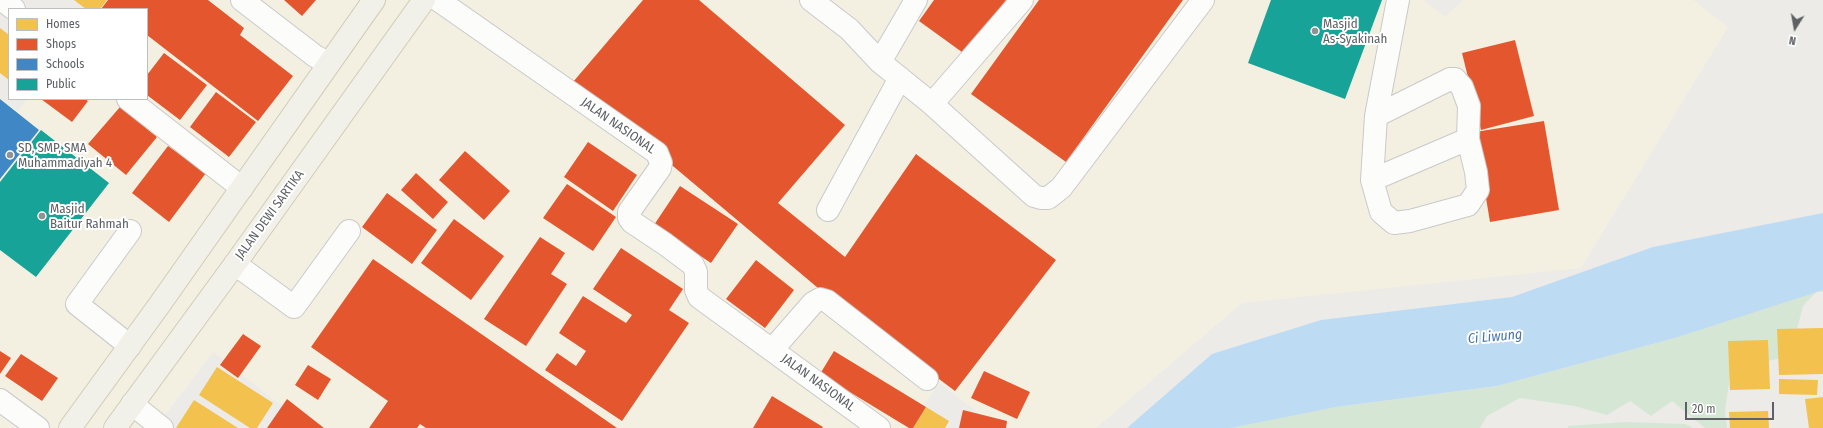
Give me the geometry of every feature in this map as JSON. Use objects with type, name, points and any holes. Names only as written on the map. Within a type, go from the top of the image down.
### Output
[{"type":"main road","points":[[70,428],[130,346],[328,63],[374,0]]},
{"type":"main road","name":"JALAN DEWI SARTIKA","points":[[115,428],[236,264],[424,0]]},
{"type":"street","points":[[2,0],[13,8]]},
{"type":"street","points":[[242,0],[315,56],[328,63]]},
{"type":"street","name":"JALAN NASIONAL","points":[[438,0],[657,153],[661,162],[660,168],[629,212],[629,218],[632,222],[693,265],[696,272],[696,290],[699,297],[879,428]]},
{"type":"street","points":[[812,0],[849,29],[880,62],[932,104],[1034,196],[1048,198],[1061,188],[1203,0]]},
{"type":"street","points":[[880,62],[916,0]]},
{"type":"street","points":[[932,104],[1022,0]]},
{"type":"street","points":[[1376,116],[1450,79],[1455,79],[1462,87],[1469,106],[1468,138],[1476,172],[1478,190],[1468,206],[1410,221],[1394,223],[1381,212],[1372,180],[1376,116],[1398,0]]},
{"type":"street","points":[[828,210],[900,78]]},
{"type":"street","points":[[129,100],[242,188]]},
{"type":"street","points":[[1372,180],[1468,138]]},
{"type":"street","points":[[130,231],[77,304],[130,346]]},
{"type":"street","points":[[236,264],[294,307],[349,231]]},
{"type":"street","points":[[772,350],[813,303],[820,299],[827,301],[927,379]]},
{"type":"street","points":[[0,400],[38,428]]},
{"type":"street","points":[[132,404],[162,428]]},
{"type":"shaded area","points":[[101,0],[1423,0],[1445,17],[1463,0],[1693,0],[1728,27],[1581,268],[1242,303],[1096,428],[998,428],[940,383],[905,428],[310,428],[213,352],[155,428],[0,428],[0,99],[18,111],[26,100],[148,100],[148,8],[95,8]]},
{"type":"green space","points":[[1817,291],[1803,306],[1790,356],[1751,365],[1732,362],[1725,411],[1727,428],[1705,428],[1672,401],[1651,416],[1630,401],[1607,415],[1574,406],[1520,398],[1487,416],[1480,428],[1230,428],[1232,426],[1336,407],[1497,386],[1675,338]]},
{"type":"green space","points":[[1625,422],[1686,424],[1693,428],[1568,428],[1568,426]]},
{"type":"water","name":"Ci Liwung","points":[[1823,213],[1823,290],[1675,338],[1497,386],[1336,407],[1230,428],[1127,428],[1212,354],[1321,320],[1512,297],[1653,247]]},
{"type":"building: Homes","points":[[74,0],[107,0],[101,8],[85,8]]},
{"type":"building: Homes","points":[[0,28],[8,34],[8,79],[0,73]]},
{"type":"building: Homes","points":[[1823,328],[1823,374],[1779,375],[1777,329]]},
{"type":"building: Homes","points":[[1768,340],[1770,389],[1730,390],[1728,341]]},
{"type":"building: Homes","points":[[217,367],[273,403],[257,428],[250,428],[199,395]]},
{"type":"building: Homes","points":[[1779,379],[1818,380],[1817,395],[1779,394]]},
{"type":"building: Homes","points":[[1823,397],[1823,428],[1809,428],[1805,399]]},
{"type":"building: Homes","points":[[194,400],[238,428],[176,428]]},
{"type":"building: Homes","points":[[926,407],[949,421],[945,428],[913,428]]},
{"type":"building: Homes","points":[[1768,411],[1769,428],[1730,428],[1729,412]]},
{"type":"building: Shops","points":[[108,0],[208,0],[244,28],[240,35],[293,76],[258,121],[148,36],[148,8],[102,8]]},
{"type":"building: Shops","points":[[284,0],[316,0],[302,16]]},
{"type":"building: Shops","points":[[643,0],[699,0],[845,125],[778,203],[845,257],[916,154],[1056,260],[955,391],[818,288],[573,82]]},
{"type":"building: Shops","points":[[934,0],[1006,0],[966,55],[919,21]]},
{"type":"building: Shops","points":[[1039,0],[1183,0],[1066,162],[971,94]]},
{"type":"building: Shops","points":[[1515,40],[1534,116],[1481,130],[1462,53]]},
{"type":"building: Shops","points":[[164,53],[207,85],[180,120],[148,96],[148,74]]},
{"type":"building: Shops","points":[[216,92],[256,122],[229,157],[190,127]]},
{"type":"building: Shops","points":[[42,100],[88,101],[72,122]]},
{"type":"building: Shops","points":[[120,107],[157,137],[126,175],[88,144]]},
{"type":"building: Shops","points":[[1544,121],[1559,210],[1490,222],[1475,132]]},
{"type":"building: Shops","points":[[588,142],[637,175],[613,211],[564,177]]},
{"type":"building: Shops","points":[[168,146],[206,173],[169,222],[132,193]]},
{"type":"building: Shops","points":[[465,151],[510,191],[484,220],[439,180]]},
{"type":"building: Shops","points":[[416,173],[448,202],[433,219],[401,190]]},
{"type":"building: Shops","points":[[567,184],[616,217],[593,251],[543,218]]},
{"type":"building: Shops","points":[[680,186],[738,224],[711,263],[654,225]]},
{"type":"building: Shops","points":[[387,193],[437,230],[412,264],[362,227]]},
{"type":"building: Shops","points":[[454,219],[504,256],[471,300],[421,263]]},
{"type":"building: Shops","points":[[540,237],[565,253],[551,274],[567,284],[526,346],[484,319]]},
{"type":"building: Shops","points":[[621,248],[683,289],[669,310],[689,323],[622,421],[545,370],[557,353],[576,366],[586,351],[559,333],[583,296],[626,323],[632,315],[593,289]]},
{"type":"building: Shops","points":[[373,259],[617,428],[426,428],[420,424],[417,428],[369,428],[388,401],[311,347]]},
{"type":"building: Shops","points":[[756,260],[794,290],[765,328],[726,299]]},
{"type":"building: Shops","points":[[243,334],[261,346],[238,378],[220,365]]},
{"type":"building: Shops","points":[[0,351],[11,358],[0,374]]},
{"type":"building: Shops","points":[[834,351],[926,407],[913,428],[909,428],[820,374]]},
{"type":"building: Shops","points":[[21,354],[58,378],[42,401],[5,376]]},
{"type":"building: Shops","points":[[308,365],[331,379],[318,400],[295,385]]},
{"type":"building: Shops","points":[[984,371],[1030,392],[1017,419],[971,398]]},
{"type":"building: Shops","points":[[772,396],[823,427],[753,428]]},
{"type":"building: Shops","points":[[287,399],[324,428],[267,428]]},
{"type":"building: Shops","points":[[963,410],[1007,421],[1006,428],[959,428]]},
{"type":"building: Schools","name":"SD, SMP, SMA Muhammadiyah 4","points":[[0,99],[39,130],[0,179]]},
{"type":"building: Public","name":"Masjid As-Syakinah","points":[[1271,0],[1382,0],[1345,99],[1248,63]]},
{"type":"building: Public","name":"Masjid Baitur Rahmah","points":[[41,130],[109,183],[36,277],[0,250],[0,182]]},
{"type":"place","name":"Masjid As-Syakinah","points":[[1315,31]]},
{"type":"place","name":"SD, SMP, SMA Muhammadiyah 4","points":[[10,155]]},
{"type":"place","name":"Masjid Baitur Rahmah","points":[[42,216]]}]
